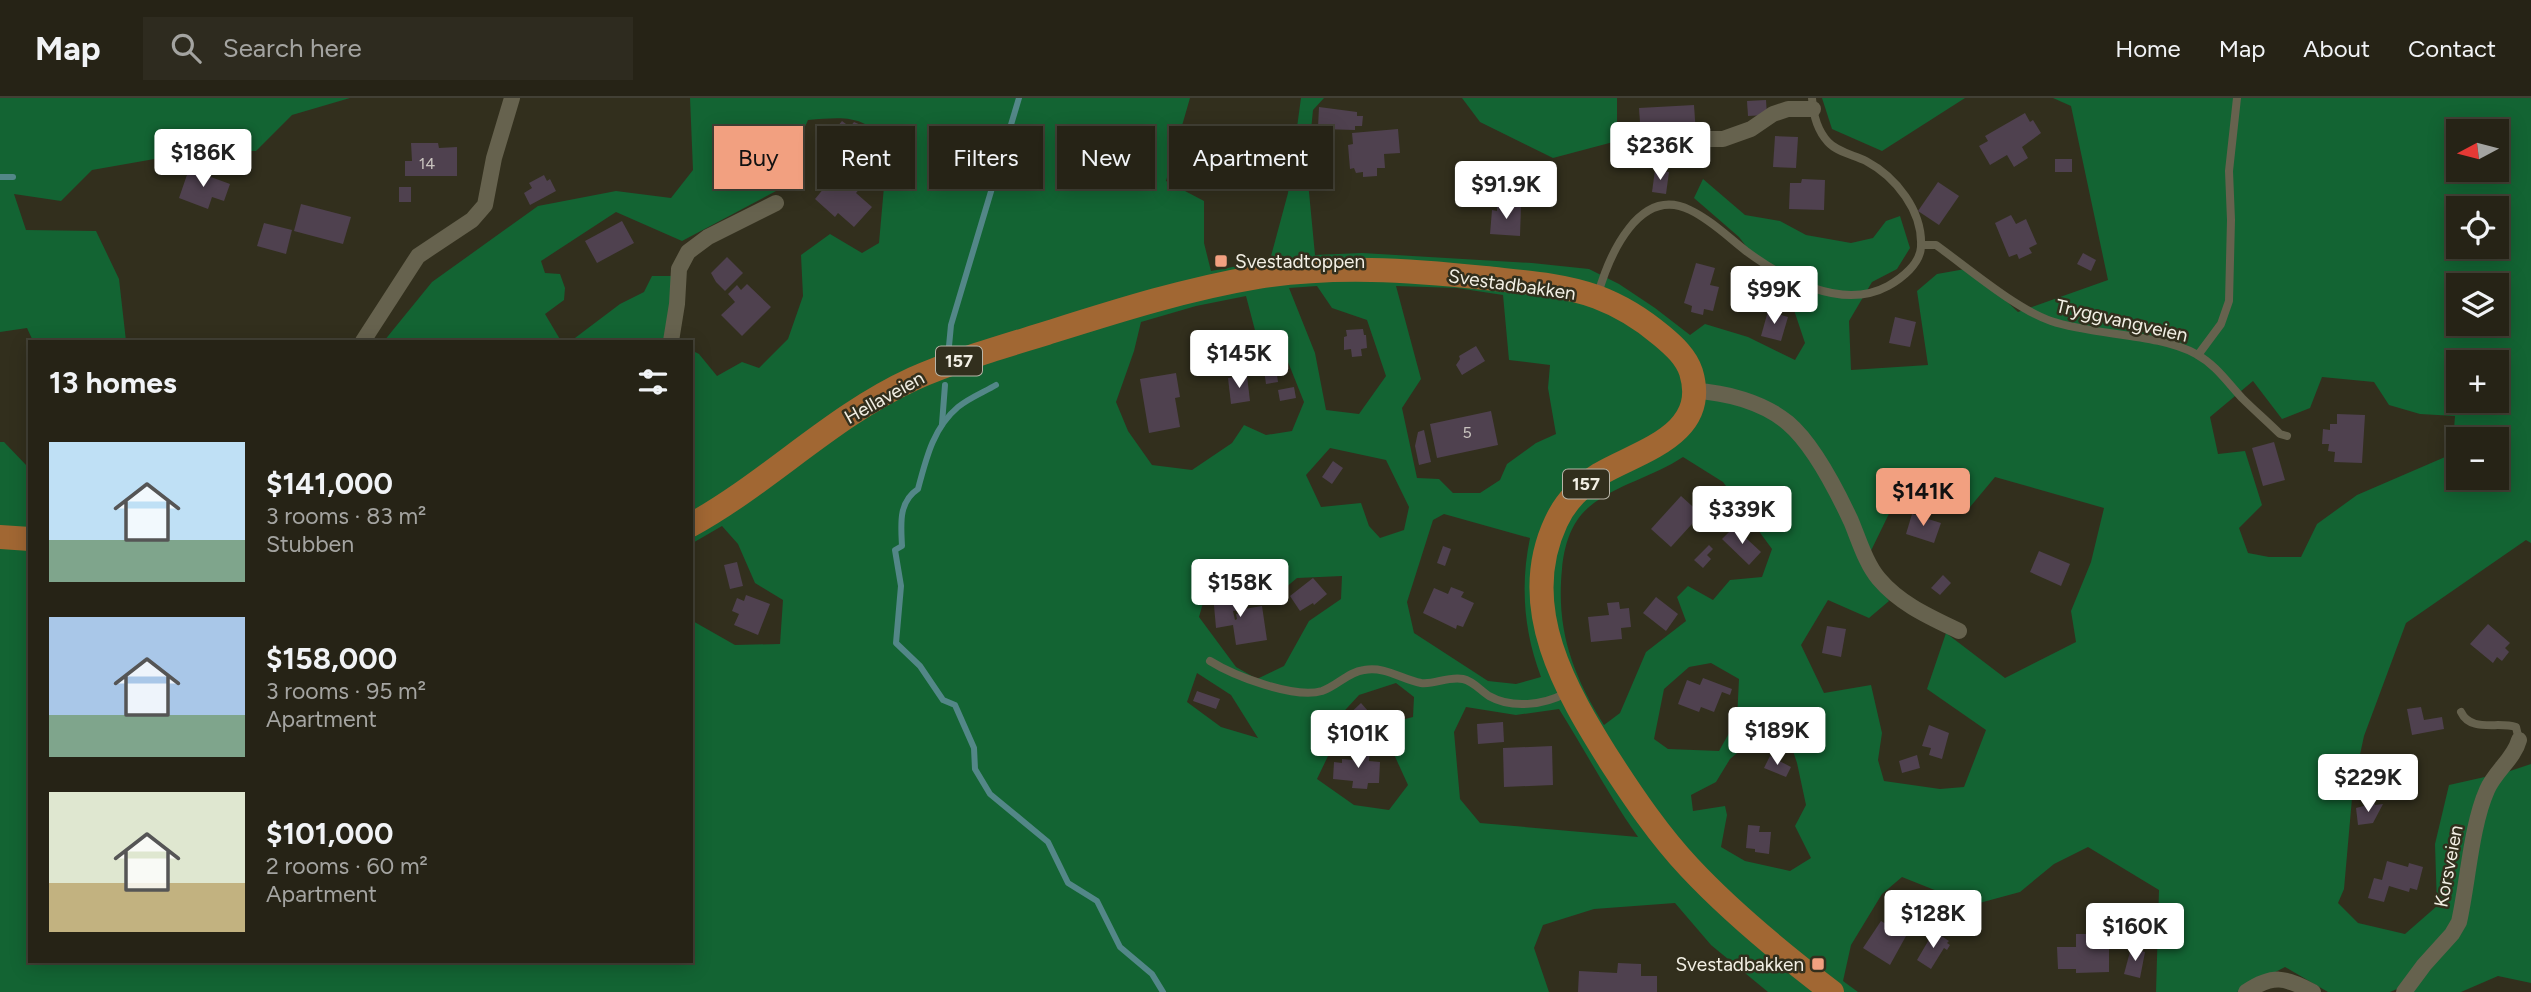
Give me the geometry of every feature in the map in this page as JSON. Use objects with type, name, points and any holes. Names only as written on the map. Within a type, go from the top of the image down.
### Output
[{"type":"main road","name":"Svestadbakken","points":[[1263,276],[1321,270],[1406,271],[1530,282],[1597,297],[1638,317],[1676,349],[1692,374],[1694,391]]},
{"type":"main road","name":"Hellaveien","points":[[693,523],[747,491],[861,407],[913,379],[976,355],[1178,293],[1263,276]]},
{"type":"main road","name":"157","points":[[1694,391],[1690,407],[1677,431],[1662,443],[1597,476],[1580,489],[1564,507],[1555,523],[1546,553],[1542,600],[1546,631],[1553,657],[1568,692],[1657,830],[1718,897],[1832,992]]},
{"type":"main road","points":[[0,537],[28,539]]},
{"type":"street","points":[[364,340],[418,256],[472,220],[485,205],[494,158],[512,98]]},
{"type":"street","points":[[1686,139],[1723,139],[1751,129],[1773,114],[1812,103]]},
{"type":"street","points":[[671,340],[679,269],[688,252],[708,237],[776,203]]},
{"type":"street","points":[[1694,391],[1722,392],[1787,422],[1815,455],[1878,578],[1913,609],[1959,631]]},
{"type":"street","name":"Korsveien","points":[[2404,992],[2459,922],[2478,818],[2486,791],[2493,777],[2515,751],[2519,740]]},
{"type":"street","points":[[2246,992],[2274,979],[2289,980],[2313,992]]},
{"type":"lane","name":"Tryggvangveien","points":[[1921,245],[1936,245],[2007,295],[2050,321],[2172,345],[2198,355],[2221,324],[2229,301],[2229,171],[2237,98]]},
{"type":"lane","points":[[1597,297],[1604,272],[1625,232],[1646,211],[1656,206],[1677,205],[1691,210],[1747,252],[1789,278],[1840,296],[1861,296],[1896,282],[1914,265],[1919,256],[1919,225],[1899,187],[1886,174],[1826,141],[1816,122],[1812,103]]},
{"type":"lane","points":[[2198,355],[2216,366],[2242,397],[2280,434],[2287,436]]},
{"type":"lane","points":[[1210,662],[1248,681],[1310,692],[1328,689],[1355,672],[1374,668],[1424,683],[1448,678],[1466,679],[1493,698],[1524,704],[1546,703],[1568,692]]},
{"type":"lane","points":[[2461,712],[2463,717],[2475,724],[2506,724],[2516,727],[2519,740]]},
{"type":"green space","points":[[0,98],[350,98],[292,115],[256,151],[200,151],[92,170],[61,201],[14,194],[26,230],[96,231],[119,279],[126,340],[33,340],[27,328],[0,332]]},
{"type":"green space","points":[[690,98],[1190,98],[1182,126],[1169,126],[1169,171],[1166,181],[1169,183],[1169,189],[1181,189],[1204,201],[1204,243],[1211,271],[1270,260],[1289,189],[1309,189],[1315,255],[1362,253],[1589,269],[1619,284],[1690,335],[1705,324],[1748,337],[1795,360],[1805,343],[1793,307],[1739,237],[1694,198],[1703,179],[1745,215],[1780,221],[1806,235],[1851,243],[1873,238],[1886,221],[1900,216],[1910,248],[1897,269],[1872,282],[1849,321],[1851,370],[1928,365],[1917,291],[1937,274],[1971,268],[2018,312],[2108,280],[2071,106],[2053,98],[2531,98],[2531,543],[2526,540],[2406,623],[2364,736],[2353,787],[2344,889],[2338,903],[2358,923],[2405,934],[2437,906],[2435,844],[2449,785],[2531,764],[2531,983],[2498,976],[2461,992],[2404,992],[2404,986],[2390,992],[2328,992],[2285,967],[2237,992],[2156,992],[2159,890],[2088,847],[2054,864],[2020,892],[1972,905],[1902,877],[1882,894],[1851,945],[1843,981],[1858,992],[1768,992],[1711,945],[1675,903],[1594,909],[1543,925],[1534,948],[1549,992],[0,992],[0,442],[4,442],[28,466],[28,963],[693,963],[693,621],[735,645],[780,644],[783,600],[755,583],[738,544],[722,526],[693,543],[693,351],[699,354],[717,376],[742,362],[759,368],[788,339],[803,296],[801,255],[830,234],[862,253],[879,243],[884,189],[915,189],[915,126],[868,126],[854,120],[833,118],[808,120],[803,131],[803,126],[714,126],[714,189],[777,189],[776,191],[682,241],[616,212],[541,261],[545,273],[560,274],[565,288],[564,300],[545,314],[560,340],[385,340],[432,282],[538,206],[616,191],[671,198],[693,170]],"holes":[[[1317,286],[1332,308],[1367,320],[1386,376],[1359,414],[1326,410],[1315,353],[1289,288]],[[1396,286],[1457,288],[1503,295],[1509,360],[1550,365],[1548,388],[1556,434],[1536,443],[1507,464],[1500,480],[1480,493],[1453,493],[1439,479],[1417,478],[1402,408],[1421,379]],[[1246,296],[1257,338],[1286,357],[1304,402],[1292,431],[1266,435],[1244,425],[1232,443],[1192,470],[1152,465],[1128,431],[1116,402],[1141,322],[1196,306]],[[2322,377],[2374,382],[2389,405],[2420,414],[2455,416],[2454,427],[2509,427],[2509,490],[2446,490],[2446,457],[2357,495],[2317,524],[2301,557],[2269,557],[2248,553],[2239,528],[2262,505],[2245,451],[2218,454],[2210,417],[2253,381],[2282,419],[2310,408]],[[1330,448],[1386,460],[1409,507],[1404,530],[1380,538],[1369,526],[1361,503],[1321,507],[1306,475]],[[1683,457],[1723,482],[1772,549],[1762,577],[1730,580],[1713,600],[1688,586],[1677,597],[1686,621],[1646,652],[1620,713],[1604,725],[1583,688],[1564,631],[1561,591],[1563,560],[1569,535],[1583,513],[1600,499]],[[1995,477],[2104,508],[2091,562],[2071,611],[2076,642],[2005,678],[1946,633],[1927,689],[1986,730],[1964,787],[1940,789],[1884,781],[1878,760],[1882,733],[1871,685],[1824,693],[1801,645],[1828,600],[1869,618],[1889,601],[1864,565],[1904,483],[1970,507]],[[1444,514],[1530,538],[1525,574],[1525,609],[1541,677],[1516,684],[1488,681],[1414,633],[1407,602],[1433,520]],[[1342,576],[1341,599],[1309,621],[1284,666],[1257,679],[1236,667],[1199,617],[1207,589],[1239,584],[1272,599],[1297,578]],[[1711,663],[1739,679],[1737,719],[1719,751],[1668,749],[1654,739],[1664,689],[1689,667]],[[1197,673],[1231,695],[1258,738],[1221,727],[1187,702]],[[1396,683],[1414,697],[1413,717],[1393,722],[1392,750],[1408,785],[1389,810],[1354,805],[1317,779],[1328,756],[1344,742],[1336,720],[1359,695]],[[1466,707],[1516,715],[1559,709],[1638,837],[1480,823],[1460,799],[1454,732]],[[1787,733],[1806,805],[1795,826],[1811,858],[1790,871],[1745,861],[1721,847],[1727,815],[1725,806],[1693,811],[1691,795],[1716,782],[1730,759],[1754,739]]]},
{"type":"green space","points":[[1301,98],[1324,98],[1313,110],[1311,126],[1297,126]]},
{"type":"green space","points":[[1462,98],[1617,98],[1617,141],[1553,158],[1480,122]]},
{"type":"green space","points":[[1822,98],[1965,98],[1882,151],[1832,129]]},
{"type":"green space","points":[[652,276],[675,276],[674,340],[572,340],[620,304],[644,292]]},
{"type":"building","points":[[1766,100],[1767,115],[1748,116],[1747,101]]},
{"type":"building","points":[[1694,105],[1696,134],[1641,138],[1639,108]]},
{"type":"building","points":[[1319,107],[1357,112],[1357,116],[1363,116],[1362,126],[1355,126],[1355,130],[1318,126]]},
{"type":"building","points":[[2025,113],[2041,133],[2022,147],[2028,158],[2014,167],[2007,155],[1990,165],[1979,146],[1988,141],[1985,136]]},
{"type":"building","points":[[1398,129],[1400,153],[1384,154],[1385,168],[1377,168],[1377,176],[1363,177],[1363,172],[1356,173],[1354,168],[1350,169],[1348,145],[1353,144],[1352,133]]},
{"type":"building","points":[[1775,136],[1798,137],[1796,168],[1773,167]]},
{"type":"building","points":[[411,143],[438,143],[439,148],[457,147],[457,176],[405,176],[405,161],[412,161]]},
{"type":"building","points":[[2055,159],[2072,159],[2072,172],[2055,172]]},
{"type":"building","points":[[189,169],[230,184],[224,201],[212,197],[208,209],[179,198]]},
{"type":"building","points":[[1655,170],[1669,172],[1666,194],[1652,192]]},
{"type":"building","points":[[544,175],[547,181],[550,179],[556,191],[530,205],[524,193],[532,188],[529,183]]},
{"type":"building","points":[[1802,179],[1825,180],[1824,210],[1789,209],[1790,183],[1801,183]]},
{"type":"building","points":[[1938,182],[1959,196],[1939,225],[1918,211]]},
{"type":"building","points":[[399,187],[411,187],[411,202],[399,202]]},
{"type":"building","points":[[823,189],[859,189],[856,193],[872,207],[854,227],[838,213],[835,217],[815,199]]},
{"type":"building","points":[[301,204],[351,217],[343,244],[294,231]]},
{"type":"building","points":[[1497,205],[1521,206],[1520,236],[1490,234],[1492,210],[1497,211]]},
{"type":"building","points":[[2011,215],[2016,224],[2026,219],[2037,244],[2029,248],[2032,253],[2019,259],[2017,254],[2009,257],[1995,223]]},
{"type":"building","points":[[622,221],[634,243],[597,263],[585,241]]},
{"type":"building","points":[[264,223],[292,230],[286,254],[257,246]]},
{"type":"building","points":[[2083,253],[2096,260],[2091,271],[2077,264]]},
{"type":"building","points":[[727,257],[743,273],[725,291],[711,273]]},
{"type":"building","points":[[1696,263],[1715,268],[1710,285],[1719,287],[1713,311],[1704,309],[1703,315],[1691,312],[1692,306],[1684,303]]},
{"type":"building","points":[[1751,282],[1765,287],[1761,297],[1747,291]]},
{"type":"building","points":[[747,284],[771,307],[742,336],[721,315],[735,302],[728,294],[737,285],[741,290]]},
{"type":"building","points":[[1768,311],[1788,317],[1781,341],[1761,336]]},
{"type":"building","points":[[1895,317],[1916,322],[1910,347],[1889,343]]},
{"type":"building","points":[[1363,329],[1367,348],[1361,349],[1362,356],[1352,357],[1351,349],[1344,350],[1346,330]]},
{"type":"building","points":[[1476,346],[1485,361],[1462,375],[1456,365],[1459,356]]},
{"type":"building","points":[[1276,368],[1278,382],[1266,384],[1264,370]]},
{"type":"building","points":[[1176,373],[1180,397],[1175,398],[1180,427],[1149,433],[1140,379]]},
{"type":"building","points":[[1247,376],[1250,401],[1231,404],[1228,378]]},
{"type":"building","points":[[1294,387],[1296,398],[1280,401],[1278,390]]},
{"type":"building","points":[[1491,411],[1498,445],[1437,458],[1430,424]]},
{"type":"building","points":[[2337,414],[2365,415],[2362,463],[2334,462],[2335,452],[2328,451],[2329,444],[2322,444],[2323,429],[2330,430],[2330,424],[2337,424]]},
{"type":"building","points":[[1424,430],[1431,462],[1419,465],[1415,446],[1418,432]]},
{"type":"building","points":[[2274,442],[2285,480],[2263,486],[2252,448]]},
{"type":"building","points":[[1333,461],[1343,468],[1332,484],[1322,477]]},
{"type":"building","points":[[1681,496],[1701,514],[1671,547],[1651,529]]},
{"type":"building","points":[[1912,514],[1941,523],[1934,543],[1906,534]]},
{"type":"building","points":[[1734,527],[1761,552],[1749,565],[1722,539]]},
{"type":"building","points":[[1709,545],[1713,549],[1707,555],[1711,559],[1703,568],[1694,560]]},
{"type":"building","points":[[1443,546],[1451,549],[1445,566],[1437,563]]},
{"type":"building","points":[[2039,551],[2070,564],[2061,586],[2030,572]]},
{"type":"building","points":[[737,562],[743,586],[730,589],[724,565]]},
{"type":"building","points":[[1943,575],[1951,583],[1940,595],[1931,588]]},
{"type":"building","points":[[1313,578],[1327,594],[1314,605],[1313,603],[1300,611],[1290,596]]},
{"type":"building","points":[[1451,587],[1464,592],[1461,597],[1474,603],[1463,627],[1457,625],[1456,629],[1423,613],[1434,588],[1448,594]]},
{"type":"building","points":[[1227,591],[1228,599],[1239,598],[1241,610],[1233,611],[1235,620],[1236,614],[1244,613],[1244,609],[1262,606],[1267,640],[1236,645],[1233,625],[1216,628],[1213,594]]},
{"type":"building","points":[[746,595],[770,604],[758,635],[734,625],[739,614],[732,611],[737,598],[744,601]]},
{"type":"building","points":[[1656,597],[1678,614],[1666,631],[1643,613]]},
{"type":"building","points":[[1619,602],[1620,609],[1629,608],[1631,627],[1621,628],[1622,639],[1591,642],[1588,617],[1609,615],[1607,603]]},
{"type":"building","points":[[2488,624],[2510,643],[2505,648],[2509,652],[2502,661],[2497,657],[2493,663],[2470,644]]},
{"type":"building","points":[[1827,626],[1846,629],[1841,657],[1822,653]]},
{"type":"building","points":[[1703,678],[1732,689],[1730,695],[1722,692],[1714,712],[1701,707],[1699,712],[1678,704],[1687,680],[1700,685]]},
{"type":"building","points":[[1197,691],[1220,699],[1216,709],[1193,701]]},
{"type":"building","points":[[1361,703],[1375,719],[1357,735],[1343,720]]},
{"type":"building","points":[[2421,707],[2424,720],[2442,717],[2444,729],[2412,735],[2407,709]]},
{"type":"building","points":[[1503,722],[1504,742],[1478,744],[1477,724]]},
{"type":"building","points":[[1929,725],[1949,733],[1942,759],[1929,755],[1931,748],[1922,746]]},
{"type":"building","points":[[1552,746],[1553,785],[1504,787],[1503,748]]},
{"type":"building","points":[[1354,749],[1370,750],[1369,761],[1380,762],[1379,783],[1368,783],[1367,789],[1352,788],[1353,781],[1333,779],[1334,762],[1342,763],[1342,759],[1353,760]]},
{"type":"building","points":[[1917,755],[1920,768],[1902,773],[1899,761]]},
{"type":"building","points":[[1770,756],[1791,767],[1786,777],[1764,768]]},
{"type":"building","points":[[2375,803],[2383,804],[2373,823],[2358,825],[2356,808]]},
{"type":"building","points":[[1748,825],[1760,826],[1759,832],[1771,832],[1769,854],[1746,848]]},
{"type":"building","points":[[2387,861],[2408,867],[2409,863],[2423,867],[2417,890],[2410,888],[2409,892],[2389,886],[2384,902],[2368,898],[2374,878],[2382,880]]},
{"type":"building","points":[[1881,921],[1906,936],[1890,965],[1863,948]]},
{"type":"building","points":[[2099,929],[2100,934],[2109,933],[2109,972],[2076,973],[2076,969],[2058,969],[2057,947],[2076,947],[2076,934],[2086,934],[2086,930]]},
{"type":"building","points":[[1934,931],[1949,941],[1947,943],[1950,945],[1947,950],[1944,948],[1931,969],[1917,960]]},
{"type":"building","points":[[2131,948],[2145,952],[2140,978],[2124,974]]},
{"type":"building","points":[[1618,963],[1641,964],[1641,976],[1657,976],[1657,992],[1578,992],[1579,971],[1617,973]]},
{"type":"waterway","points":[[949,346],[951,325],[1019,98]]},
{"type":"waterway","points":[[0,177],[13,177]]},
{"type":"waterway","points":[[942,424],[945,385]]},
{"type":"waterway","points":[[996,385],[962,404],[942,424],[924,466],[918,489],[904,507],[901,522],[902,546],[895,550],[901,586],[896,643],[920,666],[943,700],[955,705],[974,748],[975,769],[990,794],[1048,842],[1068,883],[1097,901],[1120,947],[1152,974],[1163,992]]},
{"type":"place","name":"Svestadtoppen","points":[[1221,261]]},
{"type":"place","name":"Svestadbakken","points":[[1818,964]]}]
